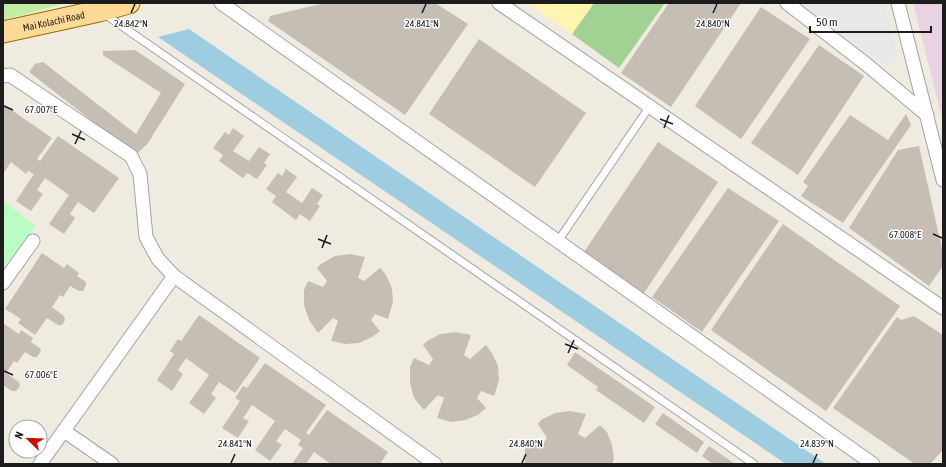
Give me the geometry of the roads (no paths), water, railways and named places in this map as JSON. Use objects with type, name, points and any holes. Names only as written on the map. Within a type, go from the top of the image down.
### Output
[{"type":"main road","name":"Mai Kolachi Road","points":[[3,32],[100,11],[129,3]]},
{"type":"street","points":[[221,3],[873,464]]},
{"type":"street","points":[[499,3],[943,308]]},
{"type":"street","points":[[787,3],[866,64],[926,115]]},
{"type":"street","points":[[898,3],[943,180]]},
{"type":"street","points":[[3,76],[10,76],[131,156],[140,174],[146,237],[158,259],[174,276],[431,463]]},
{"type":"street","points":[[3,283],[33,241]]},
{"type":"street","points":[[40,464],[174,276]]},
{"type":"street","points":[[64,431],[112,464]]},
{"type":"lane","points":[[100,11],[754,464]]},
{"type":"lane","points":[[558,241],[650,106]]},
{"type":"water","points":[[189,29],[826,464],[786,464],[158,37]]}]
